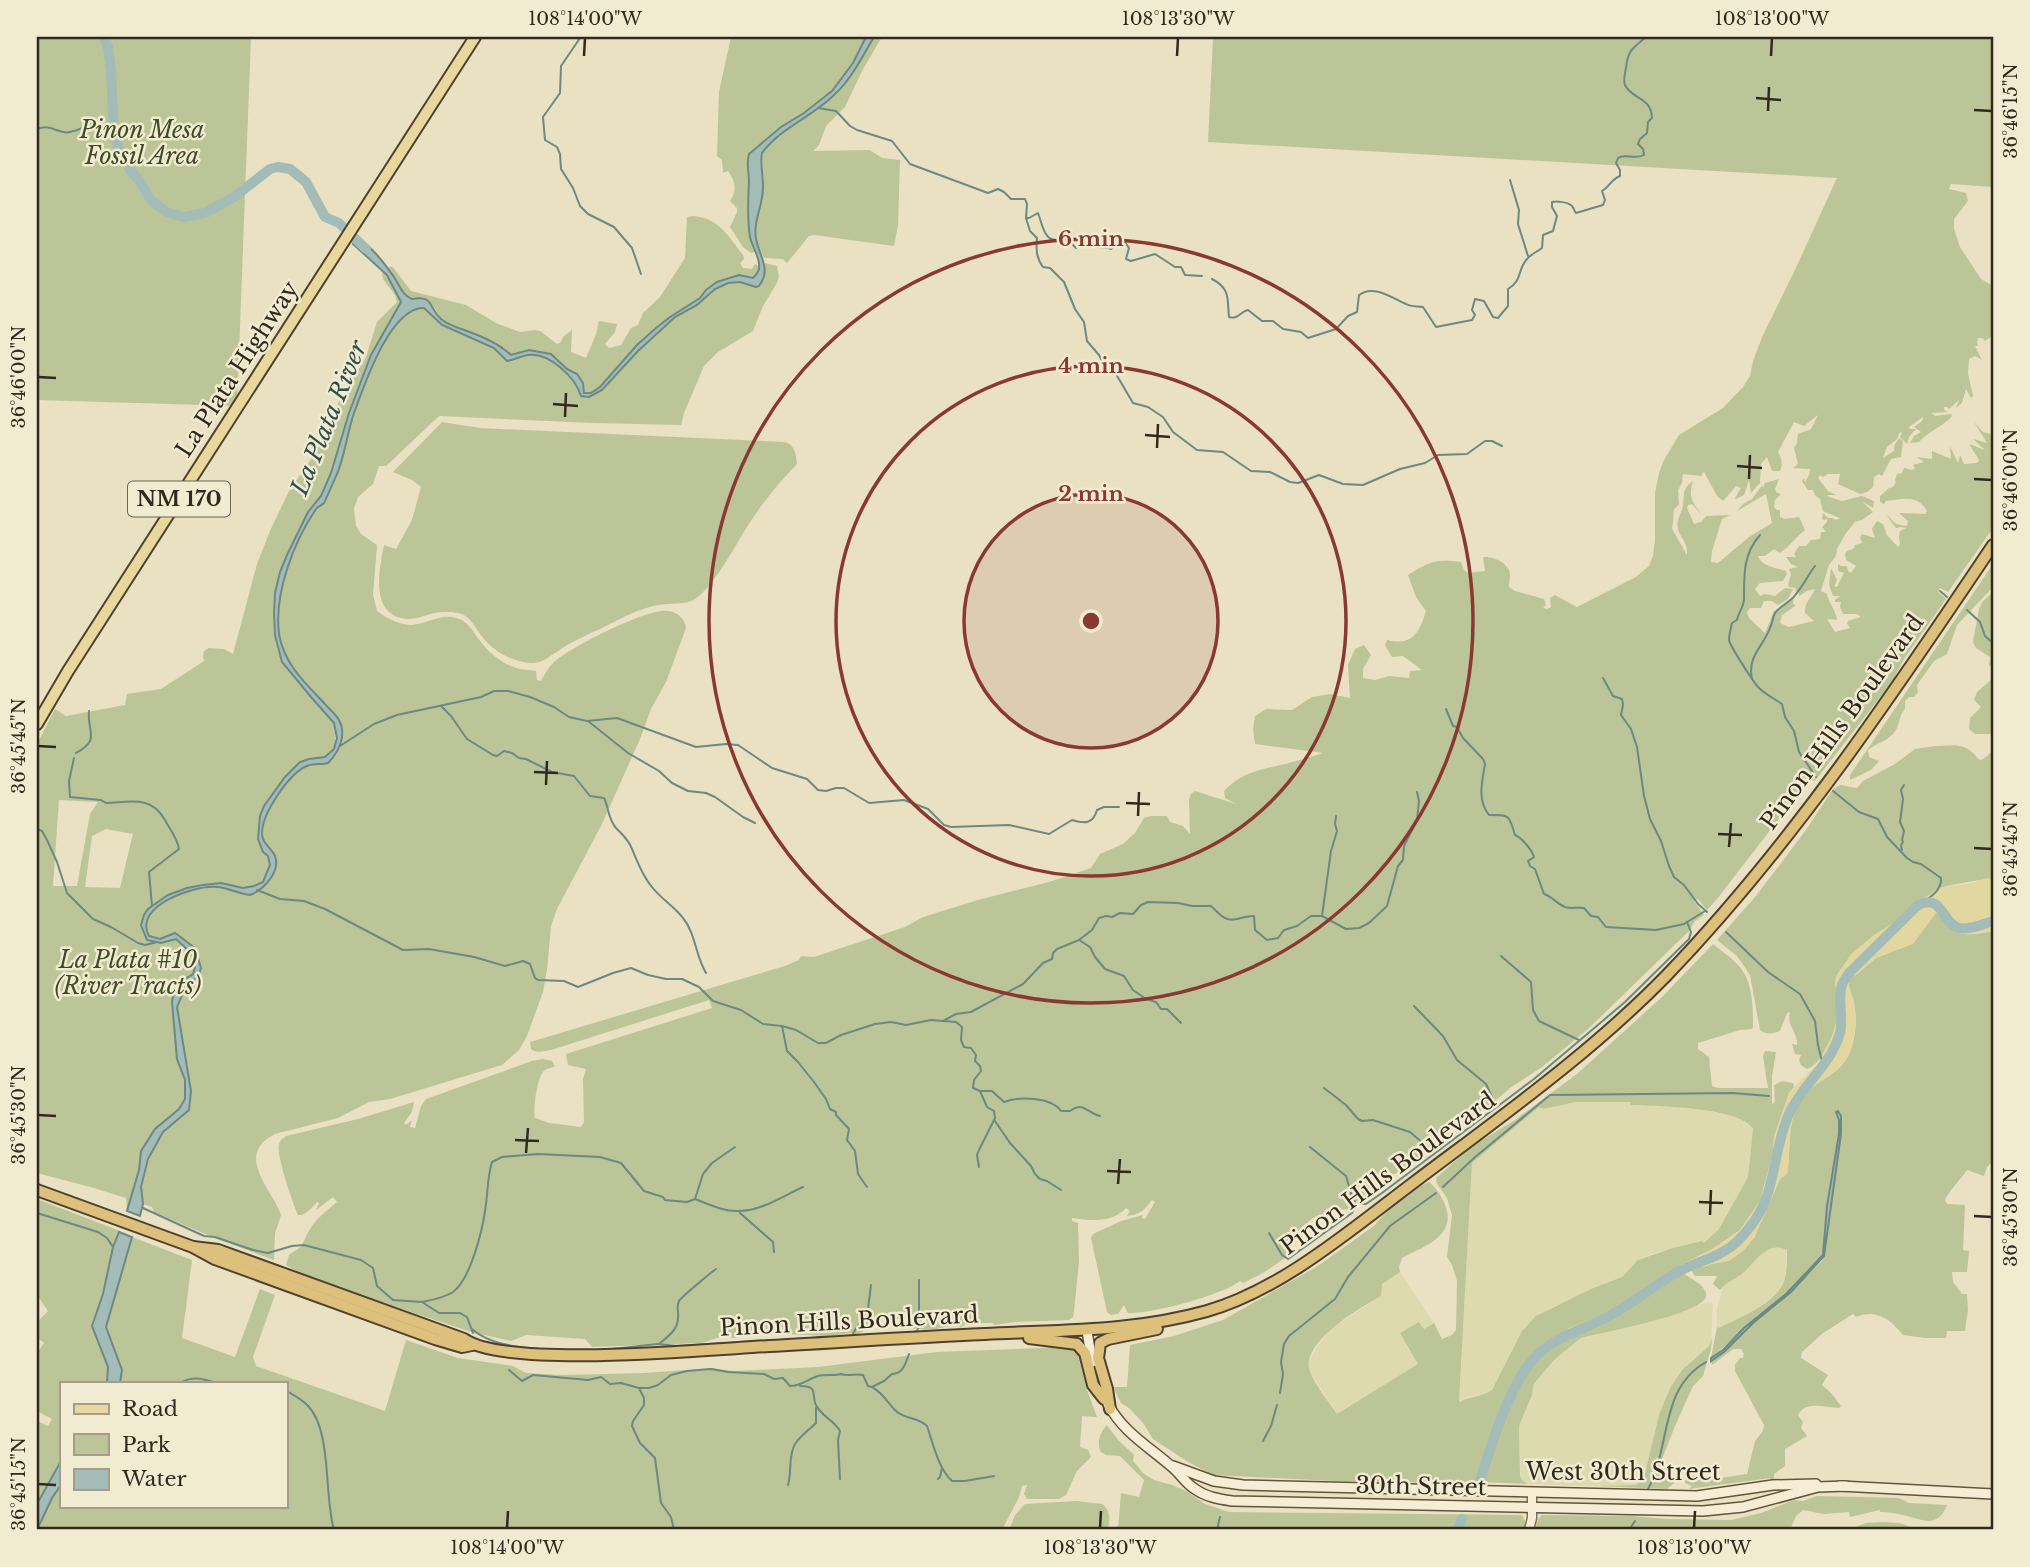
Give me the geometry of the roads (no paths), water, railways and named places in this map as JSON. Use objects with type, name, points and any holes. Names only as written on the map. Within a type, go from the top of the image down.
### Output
[{"type":"highway","name":"Pinon Hills Boulevard","points":[[37,1190],[193,1247],[215,1259],[462,1347],[471,1345],[525,1353],[614,1354],[1087,1331],[1130,1327],[1209,1310],[1246,1295],[1315,1256],[1536,1090],[1614,1025],[1664,978],[1768,858],[1820,792],[1889,699],[1993,545]]},
{"type":"highway","points":[[1107,1404],[1107,1389],[1098,1358],[1100,1343],[1167,1327],[1209,1310]]},
{"type":"highway","points":[[932,1337],[1012,1336],[1074,1343],[1083,1350],[1090,1377],[1107,1404]]},
{"type":"main road","name":"La Plata Highway","points":[[37,724],[68,671],[475,37]]},
{"type":"main road","name":"30th Street","points":[[1087,1331],[1093,1367],[1107,1404],[1132,1435],[1171,1466],[1194,1489],[1218,1499],[1703,1511],[1743,1507],[1818,1487],[1846,1486]]},
{"type":"main road","name":"West 30th Street","points":[[1171,1466],[1214,1481],[1243,1485],[1697,1496],[1793,1483],[1993,1494]]},
{"type":"street","points":[[1529,1530],[1533,1508],[1532,1492]]},
{"type":"water","points":[[866,37],[874,37],[840,89],[778,136],[762,153],[763,192],[755,232],[765,268],[759,286],[740,282],[728,283],[715,289],[697,305],[675,317],[638,351],[602,390],[589,397],[581,396],[567,374],[544,357],[528,355],[507,361],[494,348],[442,325],[424,308],[412,311],[400,320],[390,334],[364,385],[340,467],[324,503],[317,508],[308,522],[293,553],[279,602],[279,634],[285,655],[303,681],[338,718],[342,732],[341,743],[328,763],[309,765],[292,777],[271,805],[262,833],[263,840],[275,856],[276,862],[273,874],[265,885],[250,895],[218,887],[196,889],[169,899],[150,915],[146,925],[149,936],[160,939],[175,933],[195,948],[201,968],[198,977],[186,986],[177,1007],[191,1091],[189,1110],[163,1132],[148,1159],[141,1187],[143,1204],[140,1216],[127,1211],[139,1170],[141,1151],[155,1129],[179,1109],[185,1099],[185,1080],[177,1059],[172,1002],[183,980],[193,974],[195,967],[195,960],[176,939],[161,943],[147,940],[141,925],[144,915],[168,895],[187,888],[221,883],[243,888],[263,882],[270,865],[258,839],[260,816],[264,806],[285,777],[300,762],[325,757],[334,749],[337,738],[334,723],[282,662],[275,635],[274,613],[280,572],[308,512],[321,496],[371,355],[401,302],[387,275],[353,244],[358,239],[368,246],[387,267],[406,295],[412,299],[427,300],[444,321],[490,341],[511,355],[529,350],[551,354],[567,369],[577,374],[583,383],[584,393],[591,393],[600,387],[656,328],[700,298],[717,282],[739,275],[753,278],[757,274],[759,261],[748,223],[749,154],[781,127],[832,91],[853,63]]},
{"type":"water","points":[[1838,1111],[1841,1116],[1841,1134],[1824,1256],[1791,1292],[1711,1361],[1711,1358],[1723,1350],[1744,1328],[1786,1294],[1823,1255],[1827,1206],[1839,1134]]},
{"type":"water","points":[[119,1232],[132,1237],[106,1327],[122,1370],[120,1382],[107,1382],[108,1367],[92,1326],[103,1294]]},
{"type":"water","points":[[60,1463],[60,1486],[37,1530],[37,1504]]},
{"type":"waterway","points":[[104,37],[111,71],[114,136],[130,170],[151,200],[166,212],[184,217],[205,213],[234,197],[270,169],[290,169],[306,182],[325,217],[339,223],[366,249]]},
{"type":"waterway","points":[[580,37],[561,66],[560,93],[543,117],[545,140],[557,147],[561,169],[580,206],[588,214],[614,227],[632,248],[641,274]]},
{"type":"waterway","points":[[1212,279],[1225,291],[1229,317],[1248,310],[1262,321],[1273,321],[1283,329],[1301,332],[1308,338],[1336,329],[1348,316],[1357,312],[1359,295],[1371,291],[1383,293],[1410,306],[1423,307],[1436,327],[1472,320],[1475,315],[1472,310],[1475,299],[1484,301],[1493,317],[1498,318],[1508,306],[1508,289],[1516,282],[1524,263],[1542,248],[1543,235],[1553,231],[1557,216],[1552,202],[1568,204],[1576,213],[1603,205],[1605,200],[1602,191],[1620,176],[1616,163],[1618,158],[1644,155],[1638,144],[1647,133],[1648,122],[1652,118],[1651,111],[1645,102],[1628,90],[1624,79],[1630,53],[1646,37]]},
{"type":"waterway","points":[[818,108],[836,111],[857,130],[892,141],[910,164],[988,193],[998,189],[1011,199],[1025,199],[1026,218],[1038,213],[1043,229],[1053,240],[1067,239],[1076,248],[1081,245],[1111,249],[1120,242],[1125,242],[1129,248],[1126,259],[1131,261],[1155,254],[1175,267],[1181,267],[1185,275],[1202,276]]},
{"type":"waterway","points":[[37,129],[47,127],[66,132],[99,123],[113,130]]},
{"type":"waterway","points":[[1510,180],[1519,210],[1518,224],[1528,256]]},
{"type":"waterway","points":[[1026,218],[1030,231],[1037,238],[1037,253],[1041,264],[1050,268],[1064,282],[1075,309],[1084,322],[1087,341],[1104,365],[1116,374],[1133,403],[1148,407],[1163,417],[1173,432],[1197,450],[1223,452],[1251,471],[1270,472],[1290,482],[1298,483],[1319,475],[1343,484],[1363,485],[1400,469],[1425,463],[1438,455],[1467,454],[1485,441],[1502,446]]},
{"type":"waterway","points":[[1760,535],[1747,557],[1744,602],[1737,620],[1732,623],[1729,640],[1759,688],[1782,704],[1785,717],[1794,731],[1799,752],[1816,777]]},
{"type":"waterway","points":[[1752,679],[1754,658],[1775,613],[1794,597],[1815,566]]},
{"type":"waterway","points":[[1940,591],[1947,597]]},
{"type":"waterway","points":[[1967,610],[1980,622],[1985,636],[1993,643]]},
{"type":"waterway","points":[[1603,678],[1613,696],[1622,699],[1621,715],[1631,729],[1637,747],[1650,819],[1669,866],[1674,877],[1707,912]]},
{"type":"waterway","points":[[340,746],[374,724],[397,715],[481,697],[494,691],[508,691],[554,707],[569,717],[587,721],[617,718],[696,747],[738,745],[772,768],[807,779],[818,790],[844,788],[869,803],[904,800],[928,809],[944,825],[951,827],[1009,825],[1049,834],[1072,820],[1091,820],[1097,810],[1104,807],[1119,807]]},
{"type":"waterway","points":[[441,706],[467,739],[493,755],[497,756],[504,751],[512,753],[552,772],[574,776],[590,796],[604,798],[611,821],[629,843],[646,879],[687,924],[706,973]]},
{"type":"waterway","points":[[1446,709],[1453,726],[1457,727],[1485,764],[1481,791],[1485,809],[1489,815],[1509,819],[1515,835],[1524,841],[1533,854],[1534,857],[1528,861],[1535,869],[1544,894],[1565,907],[1584,908],[1591,916],[1598,917],[1606,927],[1656,930],[1684,924],[1705,911]]},
{"type":"waterway","points":[[76,753],[91,739],[89,711]]},
{"type":"waterway","points":[[588,721],[672,783],[688,791],[715,797],[755,823]]},
{"type":"waterway","points":[[74,758],[69,781],[70,797],[101,800],[106,803],[147,803],[159,812],[175,837],[179,849],[149,872],[152,906]]},
{"type":"waterway","points":[[1902,850],[1904,831],[1900,822],[1903,799],[1901,790],[1904,785]]},
{"type":"waterway","points":[[1833,791],[1859,812],[1878,819],[1887,837],[1907,858],[1941,878],[1938,889],[1924,902]]},
{"type":"waterway","points":[[257,890],[280,899],[304,901],[325,909],[403,950],[429,949],[505,966],[523,961],[530,964],[538,980],[564,981],[578,987],[631,968],[666,979],[682,979],[699,987],[713,1001],[741,1010],[763,1024],[796,1030],[818,1043],[826,1043],[875,1024],[891,1022],[906,1025],[931,1020],[943,1021],[956,1014],[971,1012],[1023,984],[1043,963],[1052,959],[1057,949],[1079,940],[1092,930],[1099,918],[1120,913],[1133,914],[1148,902],[1211,906],[1229,919],[1254,916],[1255,930],[1267,940],[1278,938],[1284,930],[1297,926],[1311,916],[1322,916],[1346,929],[1359,928],[1369,923],[1387,906],[1398,866],[1403,860],[1404,846],[1417,820],[1417,792]]},
{"type":"waterway","points":[[1322,916],[1331,851],[1337,831],[1336,816]]},
{"type":"waterway","points":[[37,829],[42,831],[47,840],[67,893],[93,919],[138,943],[145,945],[157,942]]},
{"type":"waterway","points":[[1480,1481],[1510,1398],[1536,1356],[1562,1337],[1620,1310],[1678,1272],[1733,1246],[1749,1228],[1765,1202],[1789,1114],[1836,1044],[1841,1027],[1841,990],[1850,972],[1918,905],[1926,902],[1937,906],[1949,921],[1959,928],[1993,921]]},
{"type":"waterway","points":[[1269,1233],[1282,1255],[1288,1259],[1352,1213],[1356,1204],[1366,1204],[1382,1193],[1534,1079],[1625,1002],[1689,939],[1691,932],[1687,922]]},
{"type":"waterway","points":[[1726,932],[1768,972],[1800,994],[1815,1021],[1823,1065]]},
{"type":"waterway","points":[[1079,940],[1090,947],[1105,969],[1124,976],[1133,990],[1156,1002],[1161,1009],[1167,1009],[1181,1023]]},
{"type":"waterway","points":[[1501,956],[1531,982],[1533,1010],[1539,1021],[1579,1040]]},
{"type":"waterway","points":[[1414,1006],[1443,1036],[1457,1060],[1486,1084],[1496,1106]]},
{"type":"waterway","points":[[943,1021],[956,1022],[962,1027],[961,1040],[964,1047],[971,1048],[976,1055],[975,1061],[981,1071],[974,1080],[973,1088],[992,1091],[1004,1102],[1018,1099],[1043,1100],[1061,1111],[1082,1107],[1100,1116]]},
{"type":"waterway","points":[[782,1026],[787,1051],[814,1082],[830,1109],[836,1112],[849,1129],[847,1140],[855,1151],[858,1174],[867,1187]]},
{"type":"waterway","points":[[1324,1088],[1346,1105],[1358,1119],[1373,1120],[1410,1132],[1433,1152]]},
{"type":"waterway","points":[[979,1167],[977,1155],[995,1118],[994,1111],[987,1107],[980,1091]]},
{"type":"waterway","points":[[1443,1187],[1550,1095],[1733,1093],[1769,1096]]},
{"type":"waterway","points":[[995,1121],[1035,1174],[1061,1190]]},
{"type":"waterway","points":[[695,1199],[703,1174],[712,1163],[735,1147]]},
{"type":"waterway","points":[[1310,1147],[1346,1176],[1356,1204]]},
{"type":"waterway","points":[[422,1302],[453,1292],[465,1277],[481,1231],[492,1162],[502,1157],[538,1154],[600,1157],[621,1163],[644,1191],[665,1200],[687,1202],[695,1199],[733,1211],[764,1206],[803,1187]]},
{"type":"waterway","points":[[1280,1393],[1283,1374],[1281,1362],[1284,1344],[1289,1336],[1335,1299],[1348,1277],[1390,1226],[1436,1193]]},
{"type":"waterway","points":[[143,1208],[204,1236],[253,1250],[268,1253],[304,1245],[361,1260],[373,1268],[377,1286],[393,1300],[422,1302],[439,1313],[460,1313],[467,1317],[473,1333]]},
{"type":"waterway","points":[[37,1213],[98,1232],[107,1238],[113,1247]]},
{"type":"waterway","points":[[740,1213],[773,1242],[774,1252]]},
{"type":"waterway","points":[[660,1343],[675,1329],[679,1301],[716,1269]]},
{"type":"waterway","points":[[914,1332],[919,1326],[919,1280]]},
{"type":"waterway","points":[[851,1337],[868,1309],[871,1285]]},
{"type":"waterway","points":[[472,1329],[495,1342],[525,1348],[584,1350]]},
{"type":"waterway","points":[[603,1350],[658,1344],[677,1346],[828,1337]]},
{"type":"waterway","points":[[509,1370],[522,1381],[533,1375],[588,1380],[601,1377],[610,1384],[621,1383],[639,1388],[658,1385],[671,1375],[711,1369],[764,1374],[774,1379],[783,1378],[790,1386],[821,1375],[863,1375],[868,1386],[872,1387],[902,1370],[909,1354]]},
{"type":"waterway","points":[[1648,1489],[1680,1387],[1691,1373],[1706,1362]]},
{"type":"waterway","points":[[182,1382],[194,1378],[214,1382]]},
{"type":"waterway","points":[[800,1386],[812,1389],[818,1409],[840,1431],[840,1479]]},
{"type":"waterway","points":[[872,1387],[899,1414],[927,1426],[940,1462],[952,1481],[994,1476]]},
{"type":"waterway","points":[[639,1388],[644,1405],[632,1426],[640,1443],[655,1458],[661,1503],[671,1517],[674,1530]]},
{"type":"waterway","points":[[287,1391],[308,1406],[321,1431],[334,1530]]},
{"type":"waterway","points":[[1263,1441],[1277,1405]]},
{"type":"waterway","points":[[788,1485],[793,1448],[799,1438],[816,1423],[816,1408]]},
{"type":"waterway","points":[[938,1479],[942,1468]]},
{"type":"waterway","points":[[1217,1530],[1220,1517]]},
{"type":"waterway","points":[[1457,1530],[1462,1519]]},
{"type":"waterway","points":[[1629,1530],[1635,1521]]},
{"type":"park label","name":"Pinon Mesa Fossil Area","points":[[142,143]]},
{"type":"park label","name":"La Plata #10 (River Tracts)","points":[[128,973]]},
{"type":"water label","name":"La Plata River","points":[[329,418]]}]
